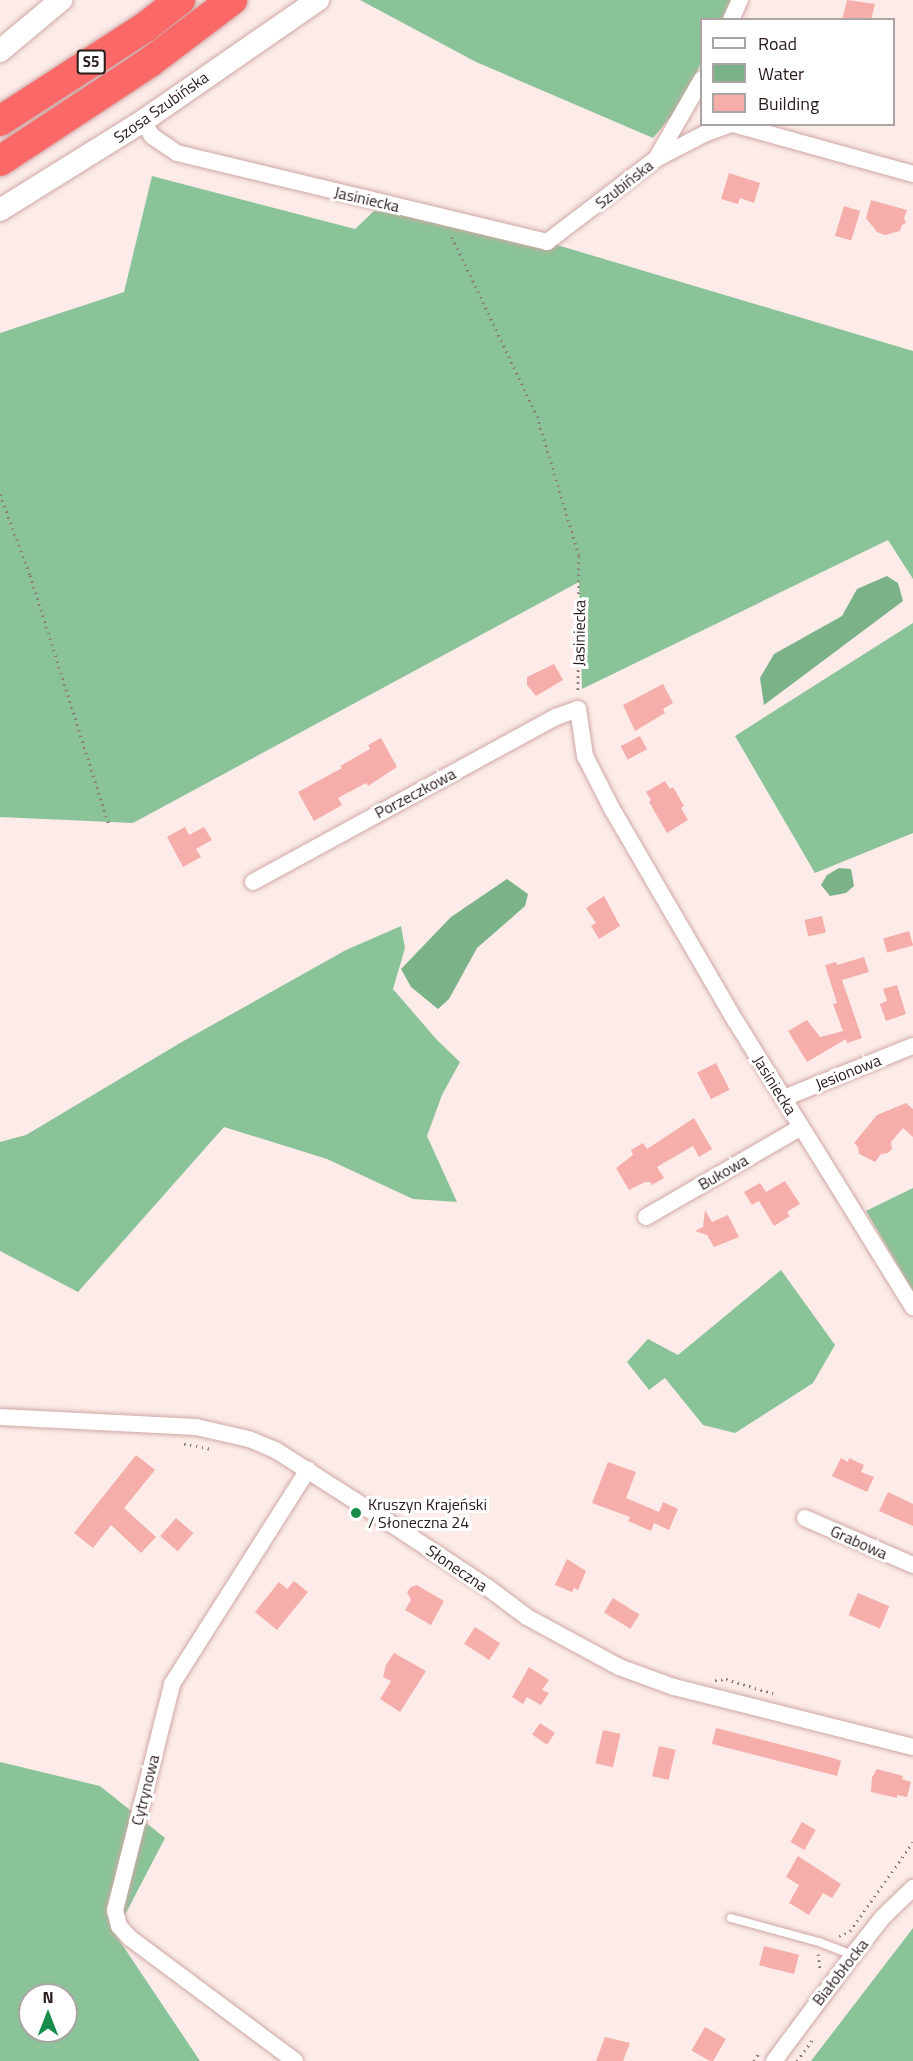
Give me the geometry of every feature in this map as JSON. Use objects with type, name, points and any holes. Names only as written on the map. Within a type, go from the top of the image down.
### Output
[{"type":"highway","name":"S5","points":[[0,121],[144,28],[180,0]]},
{"type":"highway","name":"S5","points":[[0,161],[142,68],[232,0]]},
{"type":"street","points":[[0,51],[62,0]]},
{"type":"street","name":"Szosa Szubińska","points":[[0,210],[142,121],[318,0]]},
{"type":"street","points":[[733,18],[740,0]]},
{"type":"street","name":"Szubińska","points":[[442,216],[547,242],[657,159],[700,83]]},
{"type":"street","name":"Jasiniecka","points":[[142,121],[153,136],[177,153],[442,216]]},
{"type":"street","points":[[657,159],[704,134],[726,126]]},
{"type":"street","points":[[739,126],[913,174]]},
{"type":"street","name":"Jasiniecka","points":[[578,709],[585,756],[612,809],[783,1098],[913,1307]]},
{"type":"street","name":"Porzeczkowa","points":[[253,882],[556,717],[578,709]]},
{"type":"street","name":"Jesionowa","points":[[783,1098],[913,1046]]},
{"type":"street","name":"Bukowa","points":[[646,1217],[801,1127]]},
{"type":"street","name":"Słoneczna","points":[[0,1417],[196,1427],[249,1439],[277,1451],[308,1470],[487,1587],[527,1617],[619,1667],[686,1690],[913,1747]]},
{"type":"street","name":"Cytrynowa","points":[[295,2061],[130,1938],[119,1926],[115,1910],[172,1684],[308,1470]]},
{"type":"street","name":"Grabowa","points":[[805,1518],[913,1565]]},
{"type":"street","name":"Białobłocka","points":[[774,2061],[883,1917],[913,1888]]},
{"type":"lane","points":[[731,1918],[827,1945],[853,1955]]},
{"type":"path","name":"Jasiniecka","points":[[442,216],[537,416],[579,556],[578,709]]},
{"type":"path","points":[[0,494],[30,575],[108,823]]},
{"type":"path","points":[[710,1681],[726,1679],[782,1696]]},
{"type":"path","points":[[827,1945],[833,1935],[842,1936],[850,1931],[911,1851],[913,1842]]},
{"type":"shaded area","points":[[360,0],[731,0],[722,18],[700,18],[700,65],[684,101],[653,138],[476,62]]},
{"type":"shaded area","points":[[152,176],[355,229],[374,211],[442,216],[547,242],[913,351],[913,579],[888,540],[582,689],[579,582],[133,823],[0,817],[0,333],[124,292]]},
{"type":"shaded area","points":[[913,623],[913,833],[815,873],[735,736]]},
{"type":"shaded area","points":[[401,926],[405,948],[393,989],[437,1040],[460,1062],[442,1095],[427,1136],[457,1202],[413,1199],[327,1159],[224,1127],[78,1292],[0,1251],[0,1142],[26,1135],[180,1043],[346,950]]},
{"type":"shaded area","points":[[913,1188],[913,1291],[866,1211]]},
{"type":"shaded area","points":[[781,1270],[835,1345],[813,1383],[735,1433],[703,1425],[665,1378],[649,1390],[627,1362],[648,1339],[678,1355]]},
{"type":"shaded area","points":[[0,1762],[100,1786],[165,1838],[115,1934],[200,2061],[0,2061]]},
{"type":"shaded area","points":[[913,1928],[913,2061],[811,2061]]},
{"type":"water","points":[[887,576],[898,583],[903,601],[764,705],[760,678],[774,654],[842,616],[857,589]]},
{"type":"water","points":[[839,868],[851,869],[854,886],[846,893],[830,896],[821,885],[827,875]]},
{"type":"water","points":[[507,879],[528,894],[525,906],[477,948],[449,999],[438,1009],[411,987],[401,969],[451,917]]},
{"type":"building","points":[[847,0],[875,4],[872,18],[842,18]]},
{"type":"building","points":[[729,173],[760,183],[754,203],[740,198],[738,204],[721,199]]},
{"type":"building","points":[[871,200],[907,210],[904,218],[906,223],[902,225],[900,231],[885,235],[877,232],[866,218]]},
{"type":"building","points":[[844,206],[860,211],[851,241],[835,236]]},
{"type":"building","points":[[554,664],[563,680],[536,696],[527,685],[527,677]]},
{"type":"building","points":[[663,684],[673,703],[663,709],[665,713],[635,731],[623,705]]},
{"type":"building","points":[[640,736],[647,749],[628,760],[621,746]]},
{"type":"building","points":[[381,738],[397,767],[368,786],[366,783],[338,798],[342,805],[314,821],[298,792],[342,768],[340,766],[370,749],[368,745]]},
{"type":"building","points":[[665,781],[670,789],[673,787],[684,806],[681,808],[688,820],[667,833],[649,802],[651,800],[646,792]]},
{"type":"building","points":[[185,827],[189,835],[204,827],[212,840],[196,849],[201,857],[183,867],[167,837]]},
{"type":"building","points":[[604,896],[620,926],[599,939],[591,926],[596,923],[586,908]]},
{"type":"building","points":[[822,916],[826,933],[808,937],[804,920]]},
{"type":"building","points":[[909,931],[913,945],[887,953],[883,938]]},
{"type":"building","points":[[864,957],[869,972],[842,980],[862,1038],[847,1043],[846,1039],[807,1062],[788,1031],[807,1020],[820,1037],[843,1031],[833,1004],[837,1003],[825,965],[836,962],[837,965]]},
{"type":"building","points":[[897,985],[906,1014],[886,1021],[880,1004],[887,1001],[883,989]]},
{"type":"building","points":[[716,1063],[730,1090],[711,1099],[697,1073]]},
{"type":"building","points":[[906,1103],[913,1109],[913,1137],[903,1128],[891,1142],[892,1149],[888,1153],[881,1154],[875,1162],[859,1154],[858,1147],[854,1143],[877,1115]]},
{"type":"building","points":[[694,1118],[712,1149],[699,1157],[693,1146],[657,1167],[664,1178],[652,1185],[650,1182],[645,1182],[629,1190],[616,1168],[633,1155],[631,1150],[643,1143],[647,1149]]},
{"type":"building","points":[[785,1181],[800,1204],[787,1212],[790,1216],[774,1226],[759,1201],[752,1205],[744,1192],[760,1183],[766,1192]]},
{"type":"building","points":[[705,1210],[712,1222],[728,1215],[739,1237],[714,1247],[707,1235],[695,1231],[703,1227]]},
{"type":"building","points":[[136,1455],[155,1470],[124,1508],[156,1537],[141,1553],[111,1525],[93,1548],[74,1533]]},
{"type":"building","points":[[841,1458],[848,1462],[849,1458],[864,1465],[861,1472],[874,1477],[867,1492],[832,1476]]},
{"type":"building","points":[[608,1462],[636,1472],[626,1498],[659,1512],[663,1502],[678,1509],[669,1530],[654,1523],[651,1531],[628,1521],[630,1517],[592,1503]]},
{"type":"building","points":[[888,1492],[913,1504],[913,1526],[879,1511]]},
{"type":"building","points":[[176,1518],[193,1533],[178,1551],[160,1536]]},
{"type":"building","points":[[567,1559],[586,1571],[578,1590],[574,1588],[572,1592],[555,1585]]},
{"type":"building","points":[[294,1581],[308,1592],[277,1630],[255,1612],[279,1582],[287,1589]]},
{"type":"building","points":[[417,1585],[444,1601],[431,1625],[405,1610],[411,1600],[407,1592],[411,1587]]},
{"type":"building","points":[[858,1593],[889,1606],[880,1628],[849,1615]]},
{"type":"building","points":[[613,1598],[639,1614],[630,1629],[604,1612]]},
{"type":"building","points":[[475,1627],[500,1643],[489,1660],[464,1644]]},
{"type":"building","points":[[394,1653],[426,1671],[400,1712],[380,1699],[391,1681],[383,1677],[386,1665]]},
{"type":"building","points":[[529,1667],[549,1680],[542,1690],[549,1693],[541,1705],[527,1697],[523,1704],[512,1697]]},
{"type":"building","points":[[540,1723],[555,1733],[547,1745],[532,1735]]},
{"type":"building","points":[[716,1728],[841,1761],[837,1776],[712,1744]]},
{"type":"building","points":[[603,1730],[621,1734],[613,1767],[595,1763]]},
{"type":"building","points":[[659,1746],[676,1750],[669,1780],[652,1776]]},
{"type":"building","points":[[877,1769],[903,1776],[902,1779],[911,1782],[907,1797],[897,1795],[897,1798],[871,1792],[872,1777]]},
{"type":"building","points":[[802,1822],[816,1830],[804,1850],[790,1842]]},
{"type":"building","points":[[798,1856],[841,1884],[832,1898],[823,1893],[809,1915],[789,1903],[799,1885],[786,1877]]},
{"type":"building","points":[[764,1946],[799,1955],[794,1974],[759,1965]]},
{"type":"building","points":[[705,2027],[726,2039],[713,2061],[692,2050]]},
{"type":"building","points":[[605,2037],[630,2043],[623,2061],[596,2061]]},
{"type":"place","name":"Kruszyn Krajeński / Słoneczna 24","points":[[356,1513]]}]
